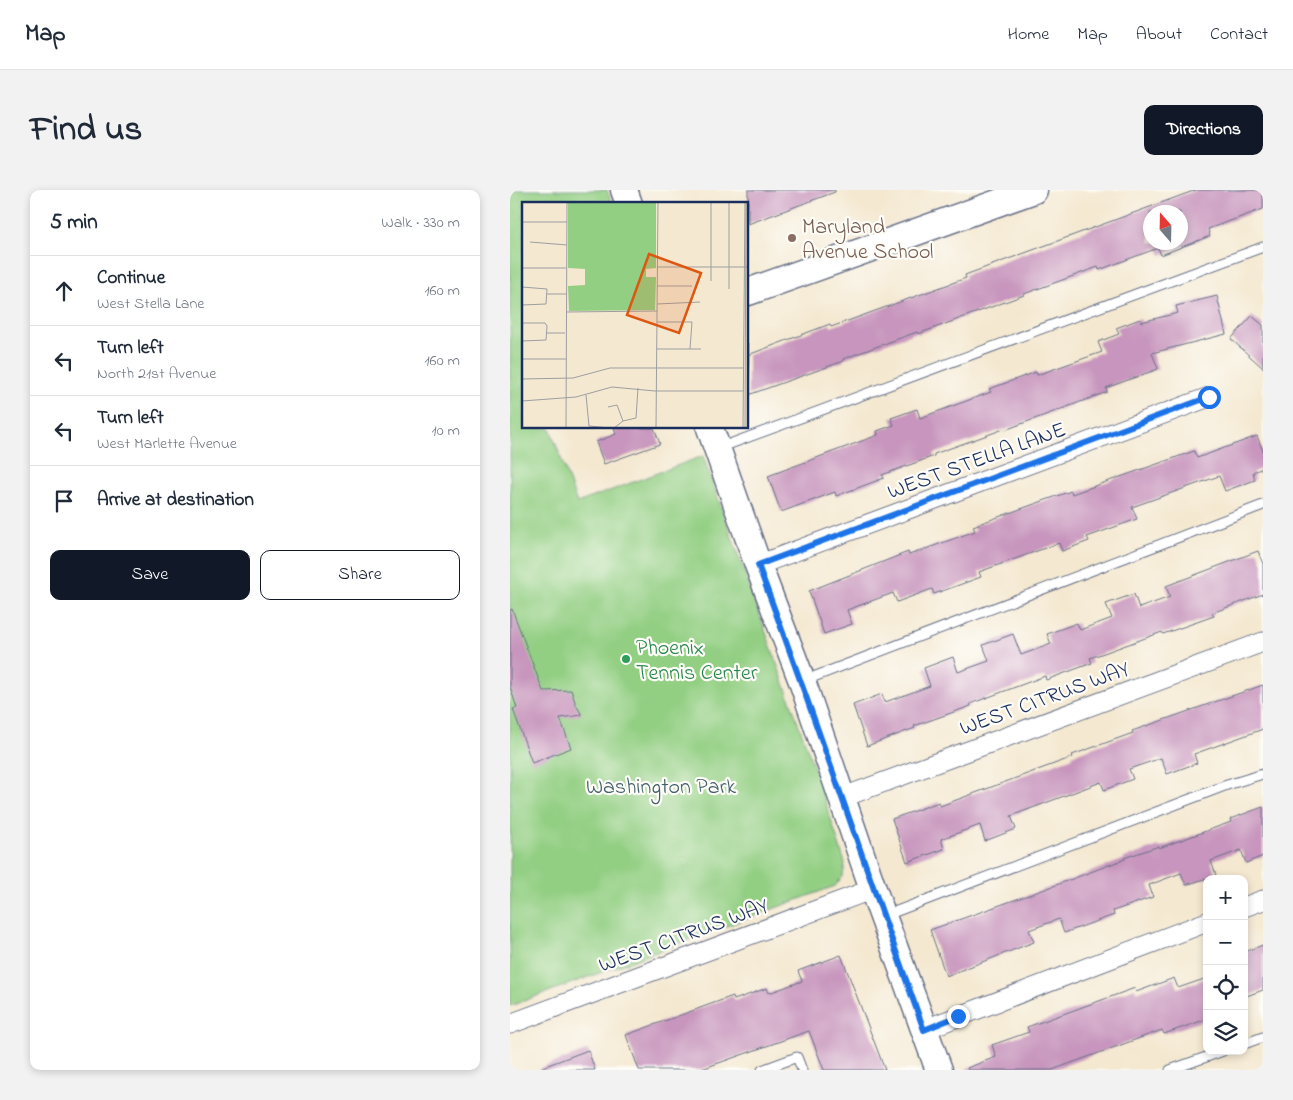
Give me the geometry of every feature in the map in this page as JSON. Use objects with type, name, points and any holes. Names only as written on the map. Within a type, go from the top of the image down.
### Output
[{"type":"street","points":[[624,190],[628,202]]},
{"type":"street","points":[[749,292],[1034,190]]},
{"type":"street","name":"WEST STELLA LANE","points":[[758,565],[1209,397]]},
{"type":"street","points":[[714,438],[939,1070]]},
{"type":"street","name":"WEST CITRUS WAY","points":[[841,798],[1263,642]]},
{"type":"street","name":"WEST CITRUS WAY","points":[[510,1024],[873,889]]},
{"type":"street","points":[[1248,906],[1263,900]]},
{"type":"street","points":[[924,1030],[1203,924]]},
{"type":"lane","points":[[749,426],[1263,247]]},
{"type":"lane","points":[[714,438],[740,429]]},
{"type":"lane","points":[[802,681],[1263,505]]},
{"type":"lane","points":[[883,917],[1227,785],[1263,774]]},
{"type":"lane","points":[[1248,1043],[1263,1037]]},
{"type":"lane","points":[[1170,1070],[1212,1055]]},
{"type":"lane","points":[[762,1070],[797,1057],[802,1070]]},
{"type":"green space","name":"Washington Park","points":[[510,190],[607,190],[611,202],[522,202],[522,429],[550,429],[577,503],[703,456],[817,776],[845,863],[843,876],[835,886],[510,1006]]},
{"type":"building","points":[[748,190],[835,190],[835,192],[749,224]]},
{"type":"building","points":[[1196,190],[1260,190],[1263,197],[1263,209],[1208,229],[1210,236],[1188,245],[1188,205],[1155,205]]},
{"type":"building","points":[[1143,210],[1143,250],[1153,250],[1099,270],[1098,267],[749,395],[749,355],[830,324],[831,327],[966,278],[965,275]]},
{"type":"building","points":[[1159,250],[1174,250],[1161,255]]},
{"type":"building","points":[[1217,296],[1226,334],[1152,353],[1158,369],[1106,388],[1107,392],[934,454],[934,456],[882,475],[884,478],[836,496],[835,492],[781,512],[768,476],[878,435],[877,431],[894,425],[891,418],[917,409],[920,418],[991,392],[989,389],[1036,372],[1037,375],[1102,352],[1098,342],[1119,334],[1116,328],[1140,319],[1141,322],[1178,313],[1176,306]]},
{"type":"building","points":[[1252,316],[1263,325],[1263,368],[1231,339]]},
{"type":"building","points":[[614,429],[654,429],[660,444],[604,464],[596,442],[616,434]]},
{"type":"building","points":[[1257,436],[1263,451],[1263,468],[1253,472],[1255,480],[1225,491],[1219,476],[1132,507],[1137,519],[1087,537],[1089,541],[1062,551],[1059,543],[979,572],[981,577],[934,594],[932,589],[897,602],[893,593],[847,610],[852,624],[824,634],[809,591],[908,552],[909,555],[975,531],[973,526],[1071,491],[1072,494],[1194,451],[1197,458]]},
{"type":"building","points":[[1258,551],[1263,564],[1263,594],[1212,613],[1214,616],[1163,634],[1162,632],[1090,658],[1092,663],[1046,680],[1045,676],[867,746],[853,705],[882,694],[885,702],[930,686],[924,668],[953,657],[958,672],[989,661],[983,645],[1013,634],[1021,655],[1051,644],[1047,634],[1077,623],[1080,630],[1112,618],[1106,604],[1134,594],[1139,608],[1170,597],[1166,586]]},
{"type":"building","points":[[512,609],[543,691],[571,690],[582,715],[560,718],[571,748],[532,763],[513,709],[517,708],[510,687],[510,610]]},
{"type":"building","points":[[1263,685],[1263,729],[1194,754],[1197,763],[1167,774],[1161,758],[1129,769],[1133,779],[1104,790],[1101,782],[1011,816],[1016,829],[985,841],[980,825],[941,839],[944,849],[907,862],[892,819],[939,802],[940,806],[1073,757],[1072,755],[1133,733],[1132,731]]},
{"type":"building","points":[[1263,807],[1263,856],[1246,863],[1241,850],[1211,861],[1216,875],[1203,875],[1203,879],[1186,885],[1181,873],[1149,885],[1153,897],[1113,911],[1114,915],[1064,933],[1059,919],[1029,930],[1034,942],[946,976],[930,930],[1048,888],[1124,858],[1159,846],[1159,848],[1231,822],[1230,819]]},
{"type":"building","points":[[1263,945],[1263,990],[1248,996],[1248,965],[1248,951]]},
{"type":"building","points":[[841,955],[885,1070],[824,1070],[809,1031],[699,1070],[639,1070],[626,1035],[733,996],[734,1000],[767,988],[769,993],[802,981],[798,971]]},
{"type":"building","points":[[1174,978],[1178,988],[1203,979],[1203,1020],[1164,1034],[1162,1030],[1052,1070],[968,1070],[967,1068],[996,1057],[992,1045],[1029,1032],[1027,1027],[1135,988],[1136,992]]},
{"type":"building","points":[[588,1050],[595,1070],[540,1070],[540,1068]]},
{"type":"place","name":"Maryland Avenue School","points":[[792,238]]},
{"type":"place","name":"Phoenix Tennis Center","points":[[626,659]]},
{"type":"route","points":[[958,1016],[924,1030],[841,798],[802,681],[758,565],[1209,397]]}]
